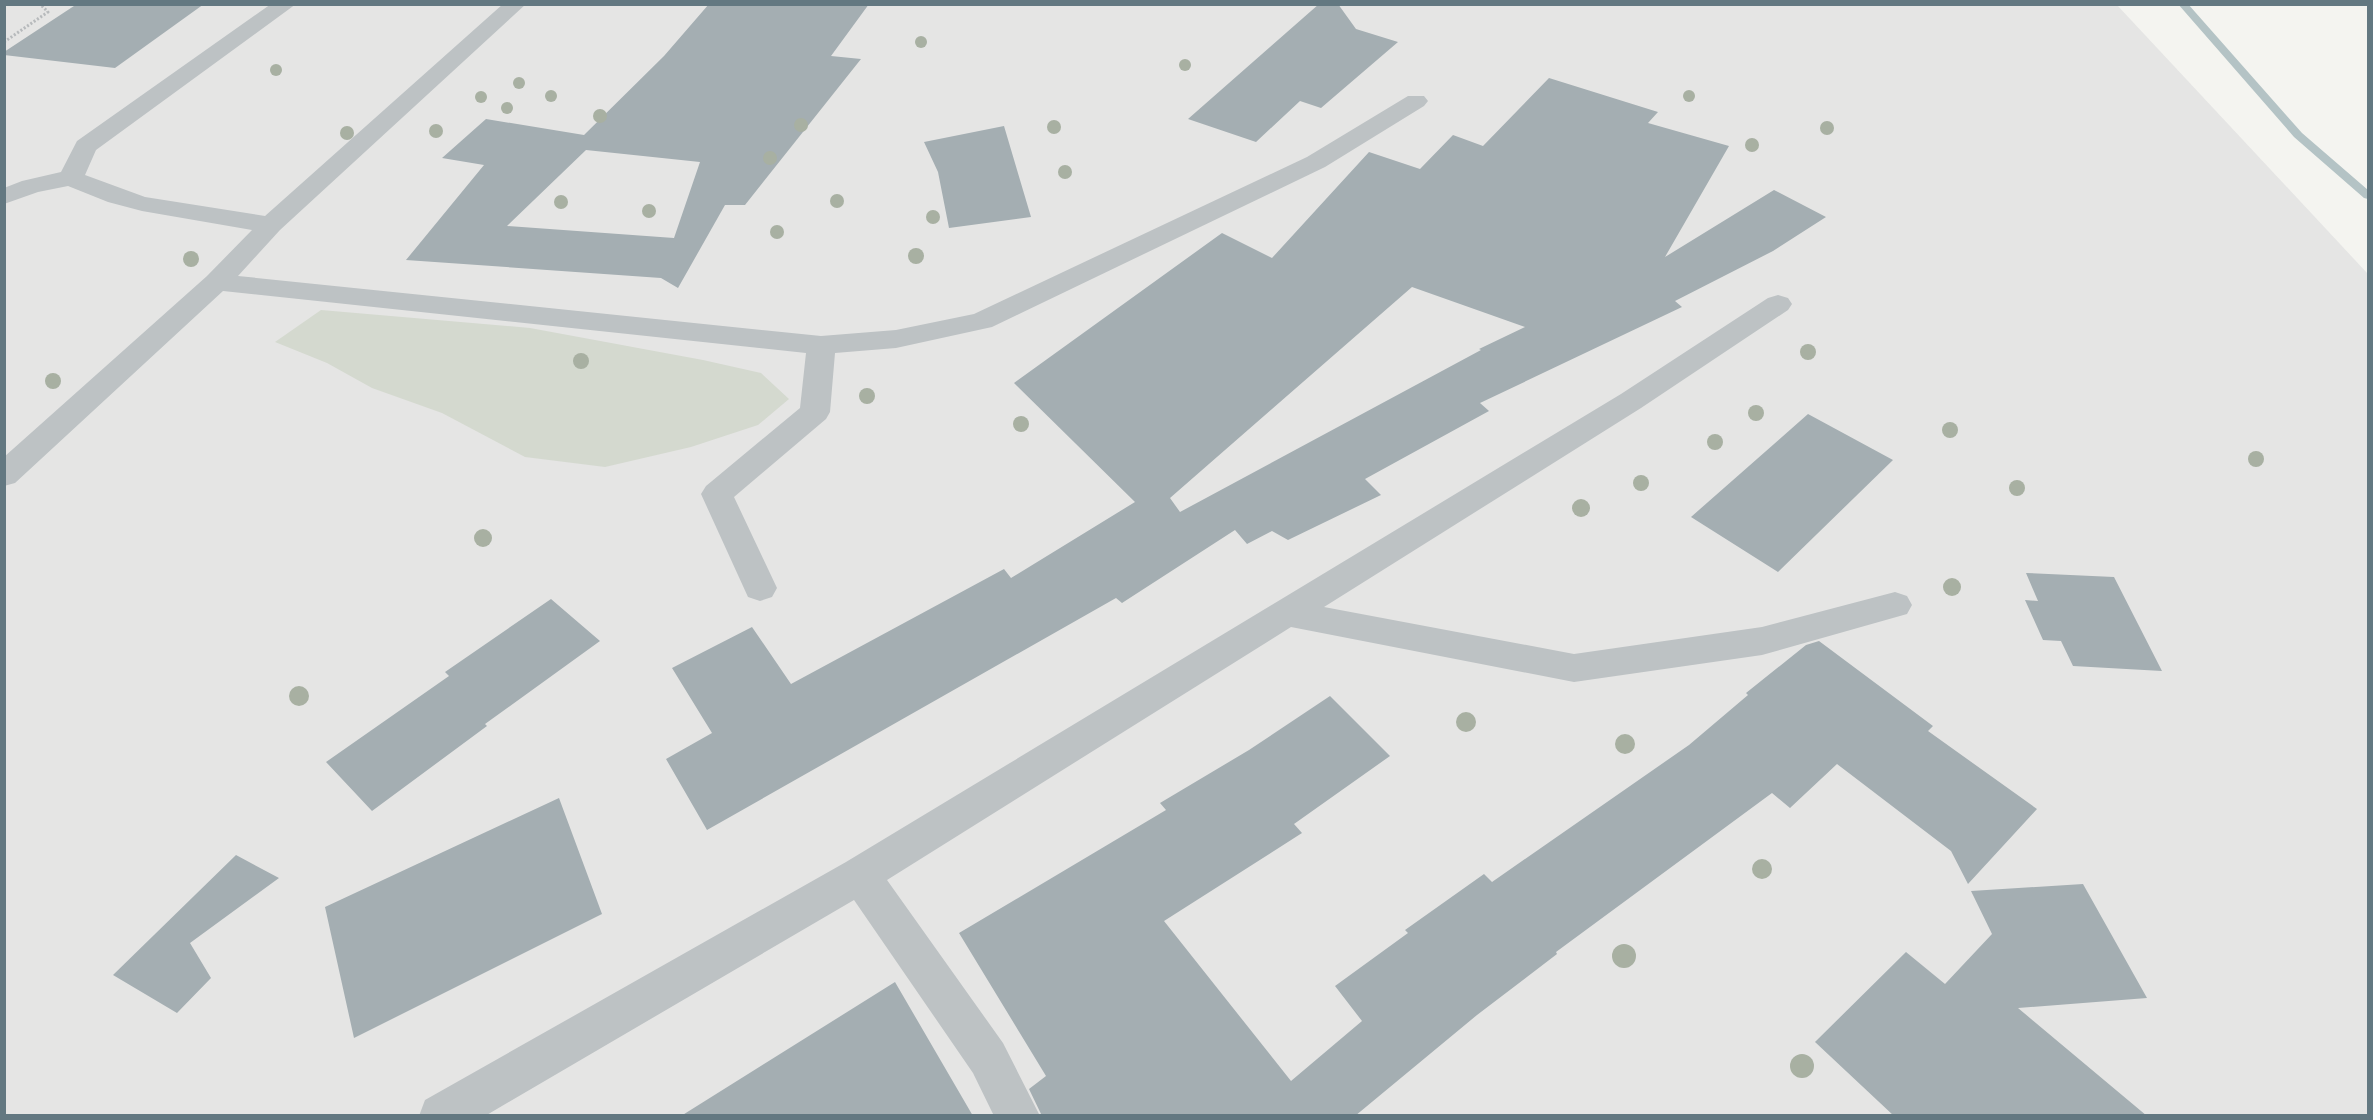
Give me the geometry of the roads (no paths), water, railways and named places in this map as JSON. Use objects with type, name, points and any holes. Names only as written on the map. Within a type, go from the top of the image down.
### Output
[{"type":"lane","points":[[70,178],[86,146],[286,4]]},
{"type":"lane","points":[[4,475],[217,282],[271,225],[516,4]]},
{"type":"lane","points":[[217,282],[821,345],[896,339],[982,321],[1316,162],[1416,101]]},
{"type":"lane","points":[[4,197],[31,186],[70,178],[92,189],[140,202],[271,225]]},
{"type":"lane","points":[[441,1116],[860,875],[1631,401],[1778,304]]},
{"type":"lane","points":[[760,588],[717,494],[815,412],[821,345]]},
{"type":"lane","points":[[1286,613],[1574,668],[1762,641],[1895,605]]},
{"type":"lane","points":[[860,875],[988,1058],[1018,1116]]},
{"type":"waterway","points":[[2182,4],[2298,135],[2368,196]]}]
